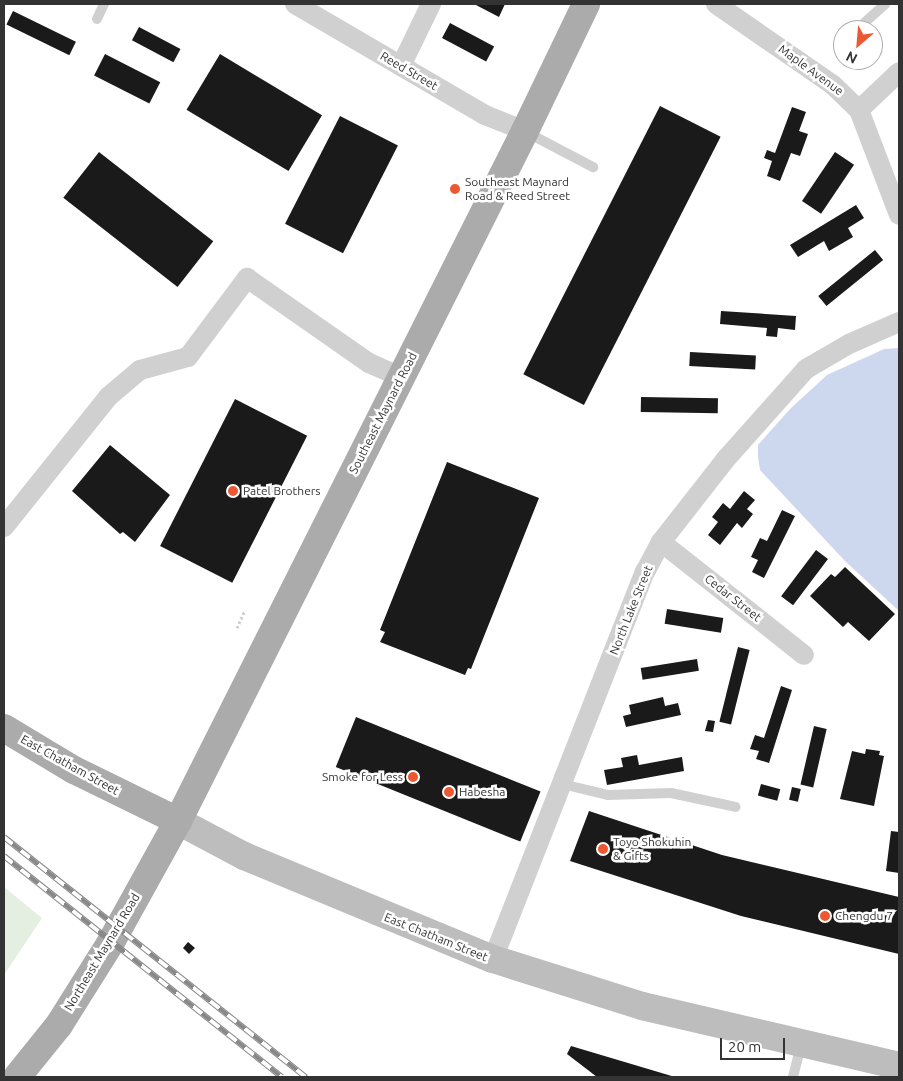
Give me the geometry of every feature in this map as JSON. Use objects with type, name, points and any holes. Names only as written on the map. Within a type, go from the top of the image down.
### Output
[{"type":"main road","name":"Southeast Maynard Road","points":[[178,821],[525,131],[586,4]]},
{"type":"main road","name":"East Chatham Street","points":[[4,728],[74,770],[244,856],[493,959],[642,1006],[801,1044],[890,1069]]},
{"type":"main road","name":"Northeast Maynard Road","points":[[16,1077],[59,1025],[111,942],[178,821]]},
{"type":"street","name":"Reed Street","points":[[295,4],[485,116],[525,131]]},
{"type":"street","points":[[401,66],[431,4]]},
{"type":"street","name":"Maple Avenue","points":[[716,4],[833,85],[859,110],[899,216]]},
{"type":"street","points":[[859,110],[899,72]]},
{"type":"street","points":[[4,527],[108,397],[140,370],[188,357],[247,278],[369,364],[402,377]]},
{"type":"street","name":"North Lake Street","points":[[493,959],[645,572],[661,542],[725,460],[806,369],[849,344],[899,322]]},
{"type":"street","name":"Cedar Street","points":[[661,542],[804,655]]},
{"type":"lane","points":[[97,19],[104,4]]},
{"type":"lane","points":[[867,20],[885,4]]},
{"type":"lane","points":[[525,131],[594,167]]},
{"type":"lane","points":[[562,784],[608,795],[671,793],[736,807]]},
{"type":"lane","points":[[793,1077],[801,1044]]},
{"type":"path","points":[[237,628],[246,610]]},
{"type":"green space","points":[[4,887],[42,918],[4,975]]},
{"type":"water","points":[[899,348],[899,611],[845,561],[760,470],[758,445],[790,409],[827,375],[884,349]]},
{"type":"building","points":[[474,4],[505,4],[499,17]]},
{"type":"building","points":[[13,11],[76,42],[69,55],[6,24]]},
{"type":"building","points":[[450,23],[494,46],[486,61],[442,38]]},
{"type":"building","points":[[139,27],[180,49],[173,62],[132,40]]},
{"type":"building","points":[[105,54],[160,82],[149,104],[94,75]]},
{"type":"building","points":[[220,54],[322,115],[289,171],[187,110]]},
{"type":"building","points":[[660,106],[721,137],[584,405],[523,374]]},
{"type":"building","points":[[792,107],[806,112],[799,131],[808,134],[800,156],[791,153],[780,181],[767,176],[772,161],[764,158],[767,150],[775,153]]},
{"type":"building","points":[[340,116],[398,146],[343,253],[285,224]]},
{"type":"building","points":[[99,152],[213,241],[178,287],[63,198]]},
{"type":"building","points":[[835,152],[854,165],[821,214],[802,201]]},
{"type":"building","points":[[856,205],[864,218],[848,228],[853,237],[829,251],[824,241],[798,257],[790,245]]},
{"type":"building","points":[[875,250],[883,260],[826,306],[818,296]]},
{"type":"building","points":[[721,311],[796,316],[795,330],[778,328],[777,337],[766,336],[767,328],[720,324]]},
{"type":"building","points":[[690,352],[756,355],[755,369],[689,366]]},
{"type":"building","points":[[641,397],[718,398],[718,413],[641,412]]},
{"type":"building","name":"Patel Brothers","points":[[235,399],[307,436],[232,583],[160,546]]},
{"type":"building","points":[[110,445],[170,495],[135,542],[123,532],[120,534],[72,491]]},
{"type":"building","points":[[447,462],[539,498],[471,669],[468,668],[465,675],[380,642],[385,632],[380,630]]},
{"type":"building","points":[[744,491],[755,500],[747,509],[753,514],[742,528],[737,523],[720,545],[708,535],[718,522],[712,517],[723,503],[730,509]]},
{"type":"building","points":[[782,510],[795,516],[764,578],[752,572],[758,560],[751,557],[760,538],[767,541]]},
{"type":"building","points":[[816,550],[828,559],[793,605],[781,596]]},
{"type":"building","points":[[845,567],[895,614],[869,641],[848,622],[843,627],[810,596],[831,574],[835,577]]},
{"type":"building","points":[[667,609],[723,618],[721,633],[665,624]]},
{"type":"building","points":[[738,647],[750,650],[731,725],[719,722]]},
{"type":"building","points":[[697,659],[699,671],[643,680],[641,668]]},
{"type":"building","points":[[781,686],[792,690],[769,763],[756,759],[759,751],[750,749],[755,735],[764,738]]},
{"type":"building","points":[[663,697],[665,706],[678,703],[681,715],[626,727],[623,716],[631,714],[629,705]]},
{"type":"building","points":[[356,717],[541,792],[520,842],[336,767]]},
{"type":"building","points":[[708,720],[715,721],[713,732],[705,731]]},
{"type":"building","points":[[814,726],[827,729],[813,787],[801,784]]},
{"type":"building","points":[[866,749],[880,751],[879,755],[884,756],[874,806],[840,799],[852,751],[865,754]]},
{"type":"building","points":[[637,755],[639,765],[682,757],[684,771],[607,785],[604,770],[623,767],[621,758]]},
{"type":"building","points":[[761,784],[780,789],[777,801],[758,796]]},
{"type":"building","points":[[792,787],[801,789],[798,802],[789,800]]},
{"type":"building","points":[[589,811],[722,855],[899,897],[899,954],[741,916],[570,861]]},
{"type":"building","points":[[891,831],[899,832],[899,873],[886,871]]},
{"type":"building","points":[[188,942],[195,948],[189,954],[183,948]]},
{"type":"building","points":[[571,1046],[675,1077],[597,1077],[567,1054]]},
{"type":"railway","points":[[4,837],[306,1077]]},
{"type":"railway","points":[[4,856],[282,1077]]},
{"type":"place","name":"Southeast Maynard Road & Reed Street","points":[[455,189]]},
{"type":"place","name":"Patel Brothers","points":[[233,491]]},
{"type":"place","name":"Smoke for Less","points":[[413,777]]},
{"type":"place","name":"Habesha","points":[[449,792]]},
{"type":"place","name":"Toyo Shokuhin & Gifts","points":[[603,849]]},
{"type":"place","name":"Chengdu 7","points":[[825,916]]}]
